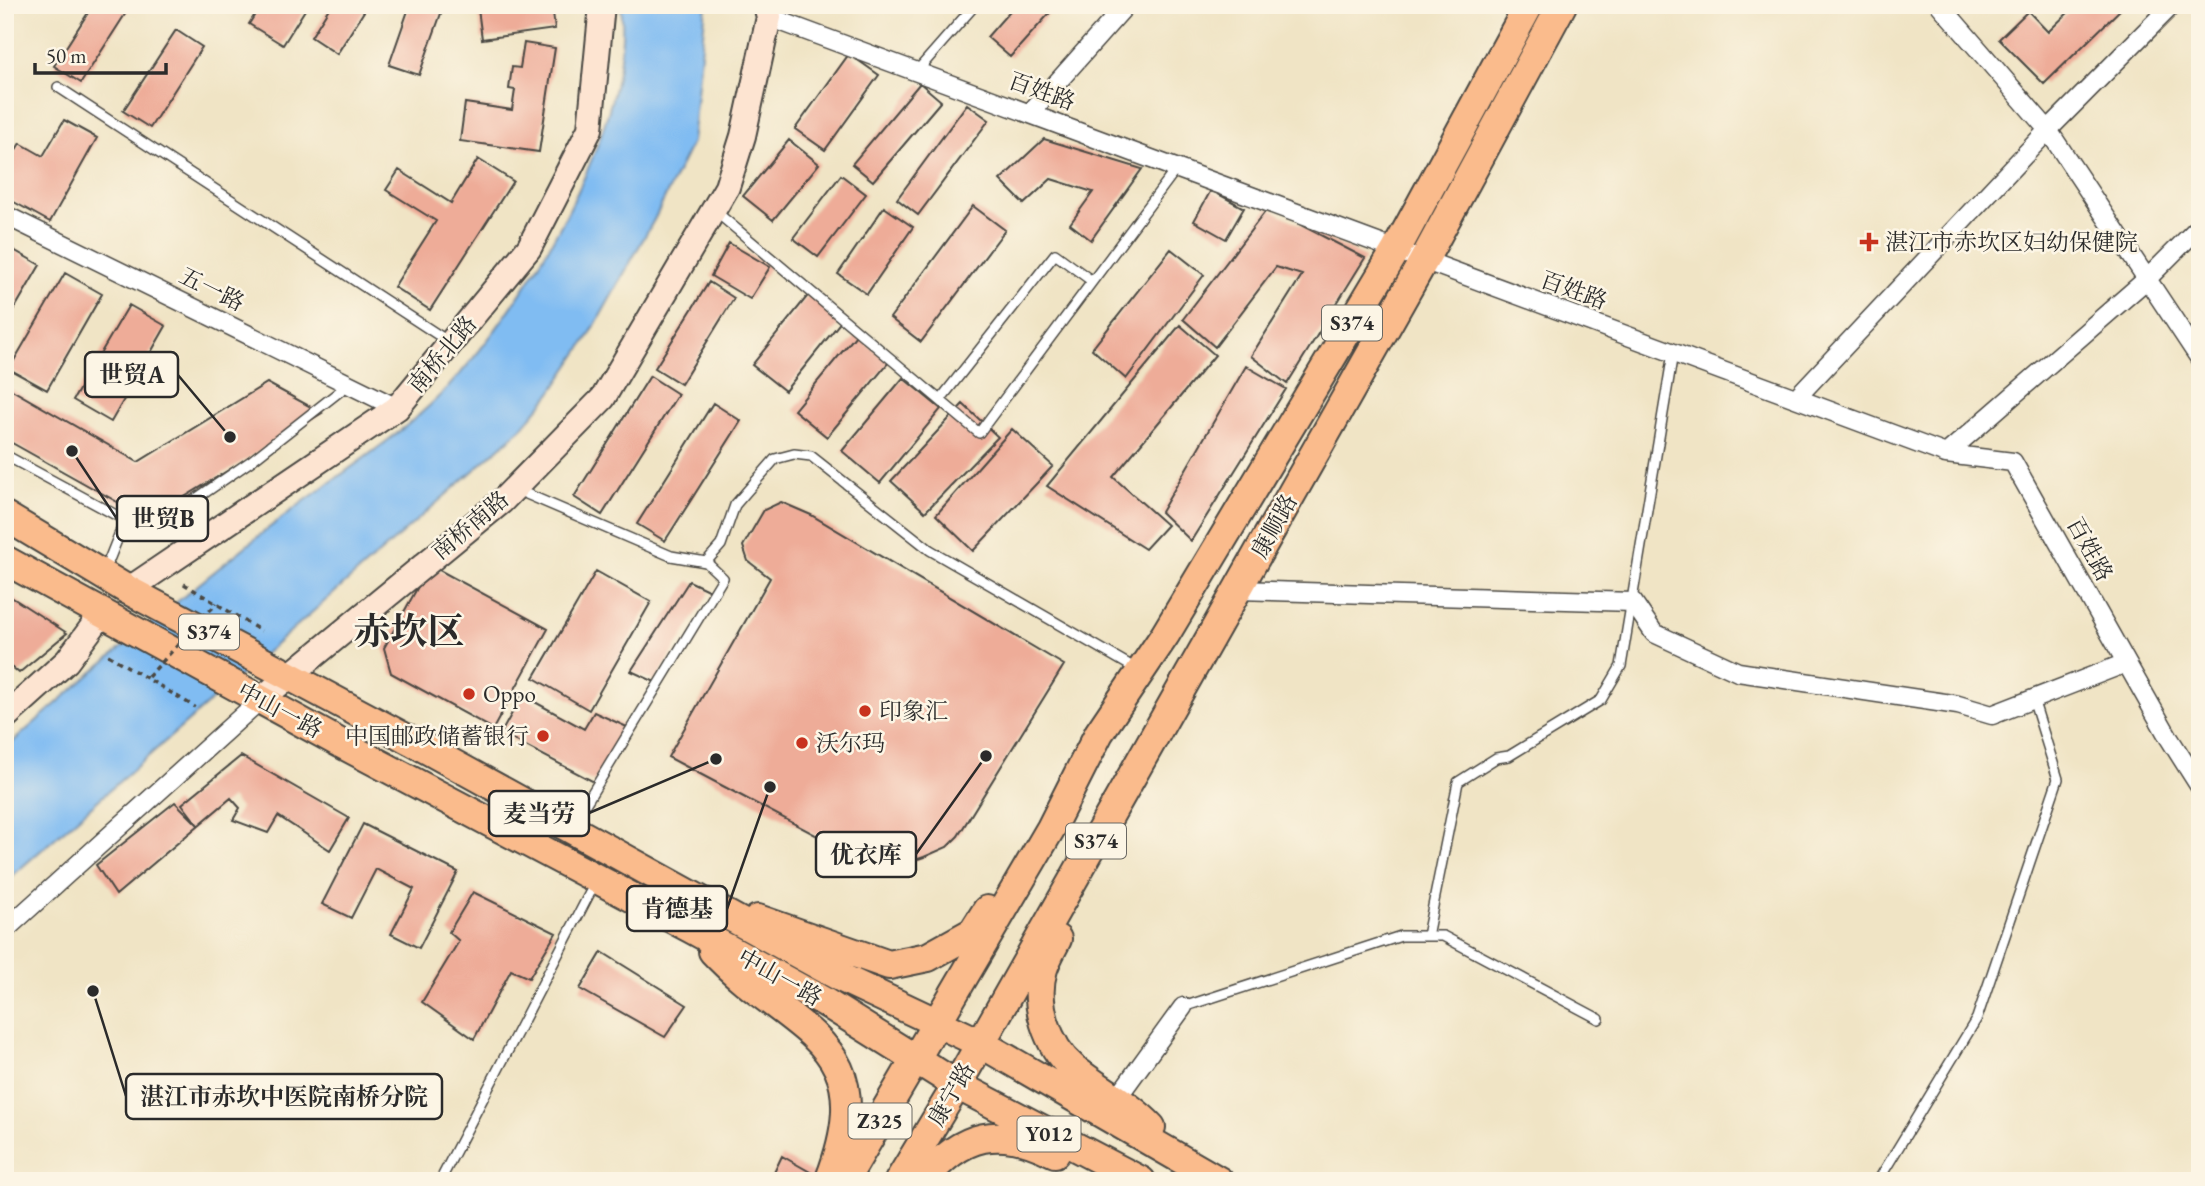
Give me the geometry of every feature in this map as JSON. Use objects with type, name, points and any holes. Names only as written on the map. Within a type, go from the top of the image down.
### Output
[{"type":"main road","name":"康顺路","points":[[936,1023],[1051,828],[1099,733],[1165,635],[1396,250],[1529,5]]},
{"type":"main road","name":"康顺路","points":[[980,1043],[1424,260],[1562,5]]},
{"type":"main road","name":"中山一路","points":[[5,516],[128,590],[290,675],[842,978],[980,1043]]},
{"type":"main road","name":"中山一路","points":[[5,560],[260,700],[598,878],[823,1001],[957,1085]]},
{"type":"main road","points":[[708,904],[796,930],[841,950],[889,965],[929,957],[973,932],[1099,733]]},
{"type":"main road","points":[[1092,848],[1072,908],[1042,970],[1040,1007],[1050,1038],[1071,1067],[1119,1112],[1188,1163],[1219,1181]]},
{"type":"main road","points":[[692,929],[731,971],[821,1039],[838,1069],[848,1101],[844,1141],[829,1181]]},
{"type":"main road","name":"康宁路","points":[[844,1181],[936,1023]]},
{"type":"main road","name":"康宁路","points":[[899,1181],[980,1043]]},
{"type":"main road","name":"Y012","points":[[980,1043],[1119,1112]]},
{"type":"main road","name":"Y012","points":[[957,1085],[1141,1181]]},
{"type":"main road","points":[[923,1181],[939,1161],[966,1144],[999,1134],[1047,1148],[1100,1175],[1123,1181]]},
{"type":"street","name":"南桥北路","points":[[128,590],[397,408],[529,248],[590,129],[603,5]]},
{"type":"street","points":[[1030,113],[1126,5]]},
{"type":"street","points":[[1940,5],[2048,130],[2200,359]]},
{"type":"street","points":[[1796,398],[2048,130],[2172,5]]},
{"type":"street","name":"百姓路","points":[[767,11],[917,71],[1946,454],[2014,462],[2126,663],[2200,787]]},
{"type":"street","name":"南桥南路","points":[[5,930],[260,700],[514,488],[603,398],[727,187],[743,136],[767,11]]},
{"type":"street","name":"五一路","points":[[5,215],[397,408]]},
{"type":"street","points":[[1946,454],[2147,279],[2200,226]]},
{"type":"street","points":[[1238,590],[1633,602],[1654,633],[1738,672],[1958,705],[1992,715],[2126,663]]},
{"type":"street","points":[[5,717],[67,661],[102,614]]},
{"type":"street","points":[[1119,1112],[1183,1007]]},
{"type":"lane","points":[[917,71],[975,5]]},
{"type":"lane","points":[[58,87],[450,343]]},
{"type":"lane","points":[[713,209],[979,433],[1177,168]]},
{"type":"lane","points":[[940,400],[1055,254],[1092,281]]},
{"type":"lane","points":[[1427,936],[1458,782],[1496,758],[1509,756],[1601,700],[1621,666],[1673,353]]},
{"type":"lane","points":[[5,455],[125,520],[171,516],[251,461],[349,384]]},
{"type":"lane","points":[[706,562],[721,545],[736,505],[775,459],[794,454],[811,456],[930,550],[1140,672]]},
{"type":"lane","points":[[514,488],[671,556],[706,562],[723,578],[570,828]]},
{"type":"lane","points":[[104,575],[125,520]]},
{"type":"lane","points":[[1878,1181],[1977,1018],[2058,779],[2033,698]]},
{"type":"lane","points":[[440,1181],[598,878]]},
{"type":"lane","points":[[1183,1007],[1401,936],[1443,936],[1599,1019]]},
{"type":"path","points":[[184,584],[261,631]]},
{"type":"path","points":[[148,677],[217,603]]},
{"type":"path","points":[[108,655],[194,707]]},
{"type":"water","points":[[621,5],[706,5],[692,142],[655,218],[589,336],[551,393],[522,428],[5,882],[5,749],[101,665],[232,557],[410,423],[463,371],[498,326],[532,276],[563,221],[590,164],[610,108],[621,54]]},
{"type":"building","points":[[93,5],[131,5],[81,83],[54,66]]},
{"type":"building","points":[[261,5],[308,5],[283,45],[249,24]]},
{"type":"building","points":[[331,5],[368,5],[337,54],[311,37]]},
{"type":"building","points":[[410,5],[444,5],[419,75],[389,65]]},
{"type":"building","points":[[500,5],[552,5],[555,29],[482,39],[478,9]]},
{"type":"building","points":[[1015,5],[1057,5],[1010,57],[987,37]]},
{"type":"building","points":[[2076,5],[2125,5],[2044,84],[1999,39],[2028,11],[2048,32]]},
{"type":"building","points":[[176,30],[202,47],[150,128],[123,111]]},
{"type":"building","points":[[524,43],[555,48],[539,152],[460,141],[465,103],[512,110],[515,90],[509,89],[512,67],[520,68]]},
{"type":"building","points":[[849,54],[879,75],[825,150],[795,129]]},
{"type":"building","points":[[920,83],[941,101],[873,181],[852,164]]},
{"type":"building","points":[[967,104],[989,120],[918,215],[897,199]]},
{"type":"building","points":[[64,120],[97,138],[50,222],[5,197],[5,168],[20,143],[43,156]]},
{"type":"building","points":[[1044,139],[1142,169],[1091,240],[1070,224],[1093,192],[1051,179],[1024,204],[1000,180]]},
{"type":"building","points":[[789,140],[819,164],[773,220],[743,196]]},
{"type":"building","points":[[478,159],[513,181],[430,310],[394,287],[436,221],[386,190],[399,170],[451,203]]},
{"type":"building","points":[[841,175],[866,194],[818,257],[793,238]]},
{"type":"building","points":[[1211,190],[1244,208],[1226,239],[1194,221]]},
{"type":"building","points":[[973,206],[1005,230],[921,342],[890,318]]},
{"type":"building","points":[[884,207],[913,227],[867,294],[838,274]]},
{"type":"building","points":[[1268,208],[1365,258],[1287,384],[1251,356],[1302,275],[1276,267],[1215,347],[1183,319]]},
{"type":"building","points":[[729,243],[770,267],[750,299],[711,276]]},
{"type":"building","points":[[5,245],[40,265],[5,325]]},
{"type":"building","points":[[1171,249],[1204,275],[1126,379],[1092,349]]},
{"type":"building","points":[[65,273],[102,294],[47,390],[9,369]]},
{"type":"building","points":[[709,282],[734,298],[681,384],[655,368]]},
{"type":"building","points":[[810,293],[843,319],[785,391],[752,365]]},
{"type":"building","points":[[129,305],[166,326],[111,422],[73,400]]},
{"type":"building","points":[[1180,325],[1215,355],[1113,477],[1167,525],[1145,549],[1047,486]]},
{"type":"building","points":[[856,335],[889,362],[827,437],[794,410]]},
{"type":"building","points":[[1246,366],[1286,389],[1191,541],[1161,512]]},
{"type":"building","points":[[650,376],[678,394],[602,515],[574,497]]},
{"type":"building","points":[[903,378],[941,409],[880,483],[842,451]]},
{"type":"building","points":[[267,383],[322,413],[168,507],[130,509],[5,439],[5,386],[138,462]]},
{"type":"building","points":[[713,403],[741,421],[665,541],[637,524]]},
{"type":"building","points":[[963,404],[998,437],[925,512],[891,481]]},
{"type":"building","points":[[1012,429],[1053,466],[973,551],[936,515]]},
{"type":"building","name":"印象汇","points":[[781,502],[811,515],[1064,665],[958,836],[947,847],[906,863],[883,864],[859,858],[668,757],[770,578],[748,561],[743,546],[764,510]]},
{"type":"building","points":[[430,565],[548,629],[493,729],[391,673],[384,648]]},
{"type":"building","points":[[596,571],[651,602],[589,710],[534,678]]},
{"type":"building","points":[[689,581],[710,591],[655,682],[631,671]]},
{"type":"building","points":[[5,593],[67,633],[19,673],[5,661]]},
{"type":"building","points":[[522,695],[584,729],[594,712],[627,727],[594,782],[501,733]]},
{"type":"building","points":[[241,756],[349,818],[330,850],[278,816],[268,833],[233,820],[240,808],[231,798],[116,895],[96,865],[175,802],[198,825],[182,804]]},
{"type":"building","points":[[363,824],[458,872],[419,948],[391,934],[414,889],[376,869],[351,918],[322,904]]},
{"type":"building","points":[[473,892],[556,933],[529,978],[511,970],[474,1039],[422,1002],[459,941],[449,932]]},
{"type":"building","points":[[602,952],[687,1005],[665,1037],[580,989]]},
{"type":"building","points":[[782,1156],[817,1176],[815,1181],[770,1181]]},
{"type":"place","name":"湛江市赤坎区妇幼保健院","points":[[1869,242]]},
{"type":"place","name":"世贸A","points":[[230,437]]},
{"type":"place","name":"世贸B","points":[[72,451]]},
{"type":"place","name":"Oppo","points":[[469,694]]},
{"type":"place","name":"印象汇","points":[[865,711]]},
{"type":"place","name":"中国邮政储蓄银行","points":[[543,736]]},
{"type":"place","name":"沃尔玛","points":[[802,743]]},
{"type":"place","name":"优衣库","points":[[986,756]]},
{"type":"place","name":"麦当劳","points":[[716,759]]},
{"type":"place","name":"肯德基","points":[[770,787]]},
{"type":"place","name":"湛江市赤坎中医院南桥分院","points":[[93,991]]},
{"type":"district","name":"赤坎区","points":[[409,631]]}]
